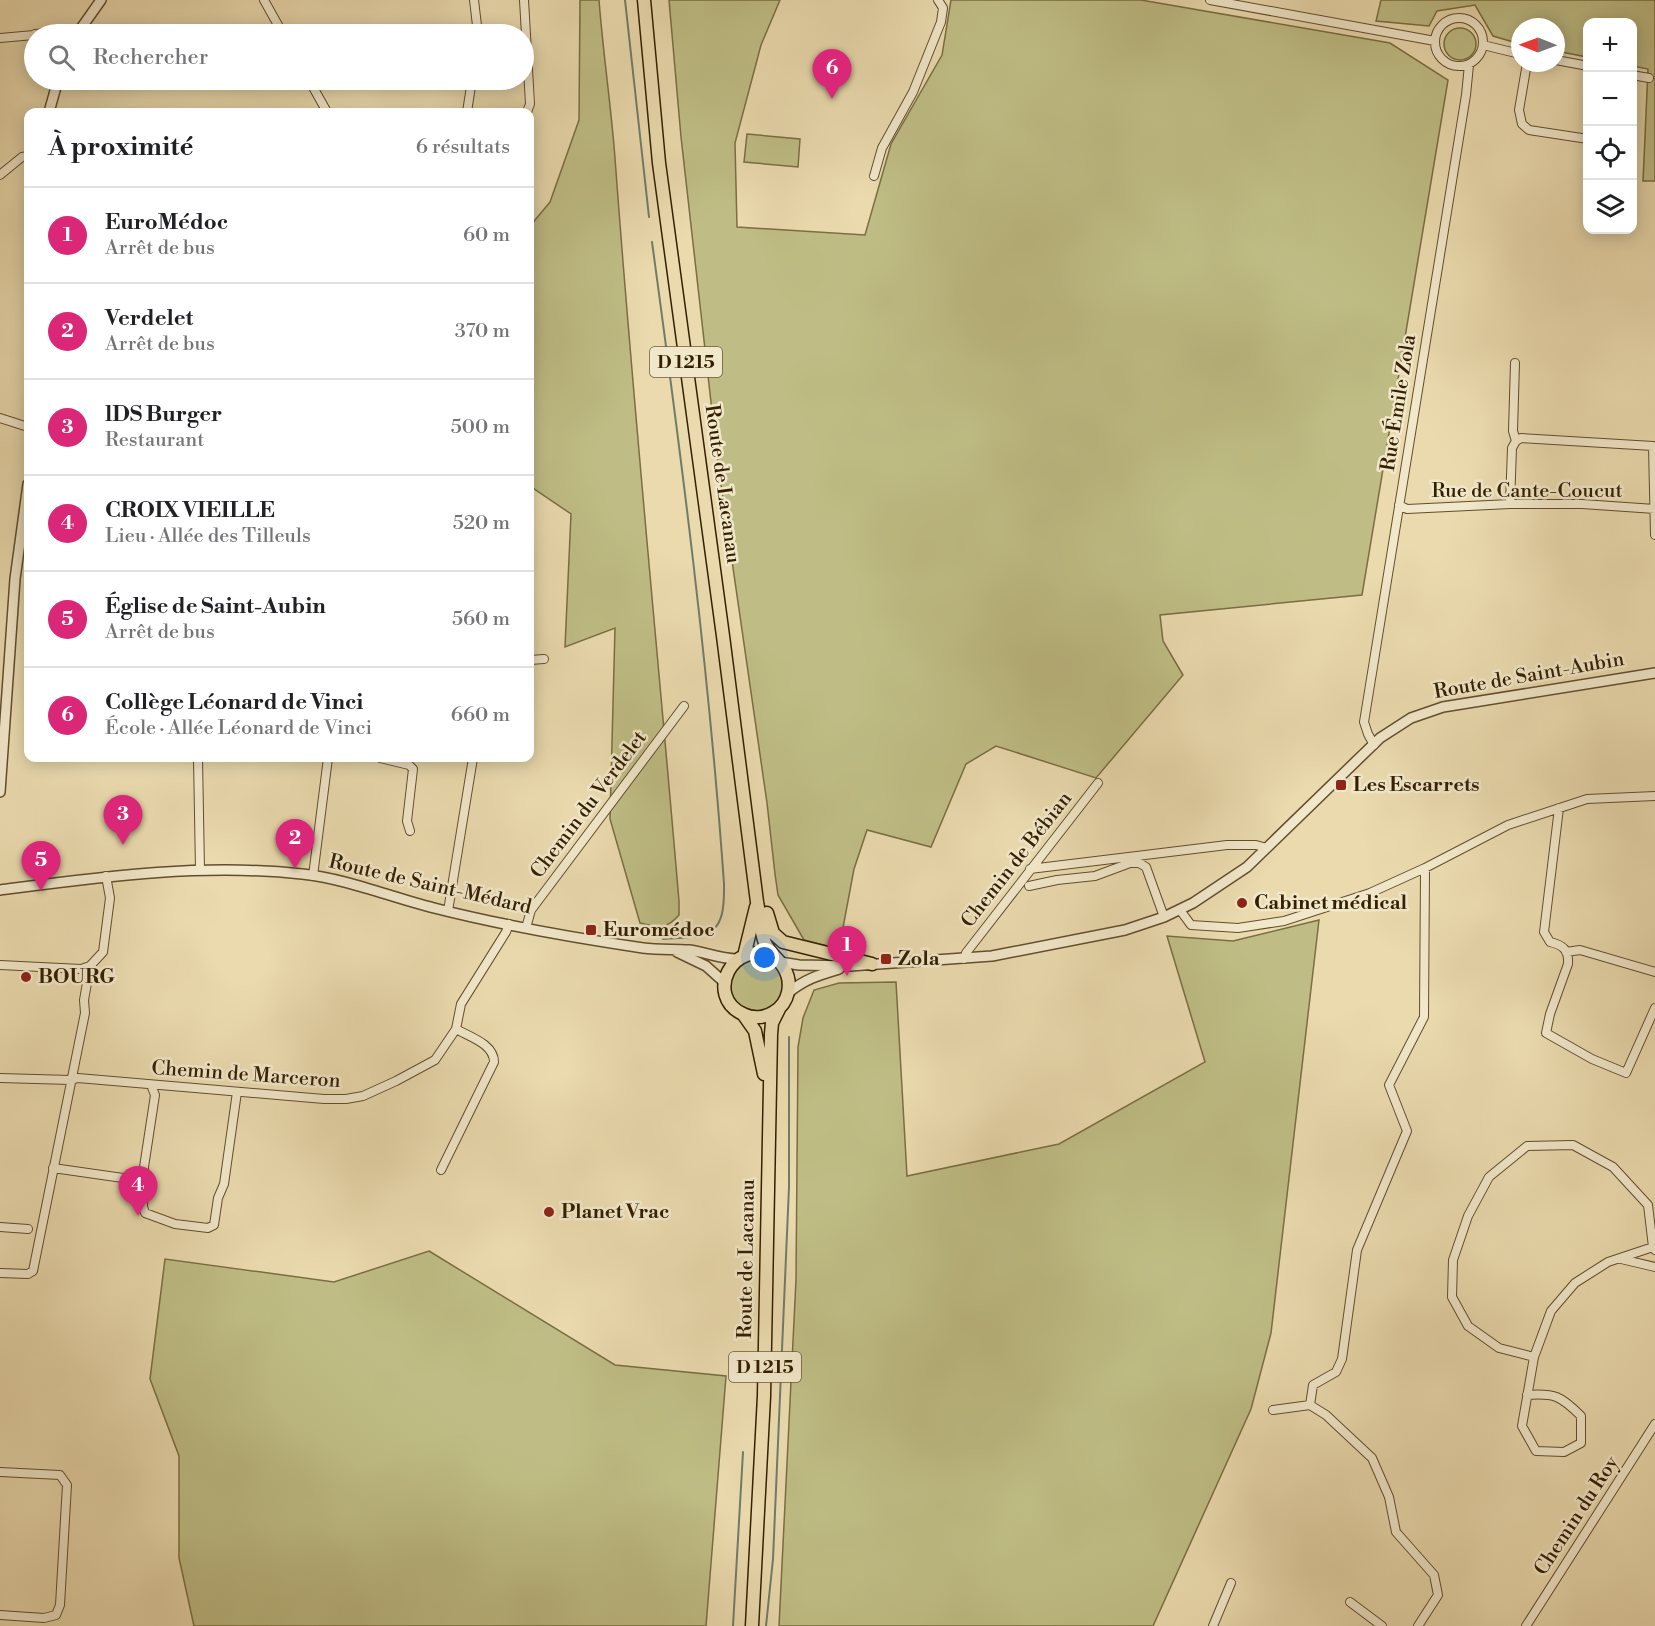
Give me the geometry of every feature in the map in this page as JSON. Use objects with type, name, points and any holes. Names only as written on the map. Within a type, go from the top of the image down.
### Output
[{"type":"main road","name":"Route de Lacanau","points":[[644,0],[660,174],[757,902],[764,939],[788,975],[788,993],[772,1023],[771,1034],[764,1396],[752,1626]]},
{"type":"main road","points":[[747,821],[761,876],[769,925],[777,938],[790,944],[872,964]]},
{"type":"main road","name":"Route de Lacanau","points":[[757,902],[741,957],[728,970],[725,983],[727,998],[743,1014],[755,1031],[769,1108]]},
{"type":"main road","points":[[741,957],[760,953],[777,960]]},
{"type":"main road","points":[[743,1014],[764,1017],[779,1009]]},
{"type":"street","points":[[84,24],[101,0]]},
{"type":"street","points":[[264,0],[278,24]]},
{"type":"street","points":[[474,0],[477,24]]},
{"type":"street","points":[[524,0],[525,24]]},
{"type":"street","points":[[874,176],[882,148],[918,82],[941,22],[942,8],[938,0]]},
{"type":"street","points":[[1210,0],[1242,3],[1435,41]]},
{"type":"street","points":[[1461,18],[1469,20],[1480,30],[1484,45],[1479,57],[1469,65],[1461,67],[1445,63],[1439,57],[1435,41],[1436,34],[1446,22],[1461,18]]},
{"type":"street","points":[[0,38],[24,36]]},
{"type":"street","points":[[1484,45],[1511,52]]},
{"type":"street","points":[[1565,62],[1583,65]]},
{"type":"street","name":"Rue Émile Zola","points":[[1374,745],[1364,722],[1467,90],[1469,65]]},
{"type":"street","points":[[1525,72],[1519,110],[1522,124],[1529,130],[1583,138]]},
{"type":"street","points":[[1637,76],[1649,78]]},
{"type":"street","points":[[50,108],[55,90]]},
{"type":"street","points":[[315,90],[325,108]]},
{"type":"street","points":[[468,108],[470,90]]},
{"type":"street","points":[[528,108],[529,90]]},
{"type":"street","points":[[0,175],[24,157]]},
{"type":"street","points":[[1515,363],[1513,432],[1516,441]]},
{"type":"street","points":[[0,418],[24,426]]},
{"type":"street","points":[[1510,504],[1512,447],[1521,438],[1653,446],[1655,535]]},
{"type":"street","name":"Rue de Cante-Coucut","points":[[1399,505],[1407,509],[1510,504],[1582,504],[1654,508]]},
{"type":"street","points":[[0,792],[15,579],[24,513]]},
{"type":"street","points":[[534,660],[544,659]]},
{"type":"street","name":"Route de Saint-Aubin","points":[[1267,848],[1380,738],[1401,723],[1420,714],[1439,708],[1655,673]]},
{"type":"street","name":"Chemin du Verdelet","points":[[526,928],[531,910],[684,706]]},
{"type":"street","points":[[198,762],[200,870]]},
{"type":"street","points":[[313,876],[327,762]]},
{"type":"street","points":[[397,762],[409,765],[413,769],[407,821],[410,831]]},
{"type":"street","points":[[448,911],[472,762]]},
{"type":"street","name":"Chemin de Bébian","points":[[964,959],[966,953],[1098,783]]},
{"type":"street","points":[[1180,910],[1191,925],[1238,928],[1284,921],[1370,893],[1425,868],[1508,825],[1587,799],[1655,796]]},
{"type":"street","points":[[1559,808],[1544,932],[1550,942],[1561,945],[1566,952],[1568,964],[1550,1014],[1546,1033],[1592,1059],[1626,1074],[1655,1008]]},
{"type":"street","points":[[1030,869],[1227,845],[1256,845],[1267,848]]},
{"type":"street","points":[[777,960],[799,966],[850,966],[964,959],[1022,952],[1125,930],[1164,917],[1193,903],[1247,867],[1267,848]]},
{"type":"street","points":[[1029,886],[1095,876],[1130,863],[1138,863],[1146,867],[1164,917]]},
{"type":"street","points":[[1310,1405],[1313,1385],[1336,1372],[1342,1359],[1357,1250],[1407,1131],[1389,1085],[1424,1017],[1425,868]]},
{"type":"street","name":"Route de Saint-Médard","points":[[0,890],[106,876],[200,870],[242,870],[313,876],[448,911],[526,928],[644,948],[688,950],[725,959],[741,957]]},
{"type":"street","points":[[0,965],[81,969],[90,966],[103,952],[110,898],[106,876]]},
{"type":"street","name":"Chemin de Marceron","points":[[0,1078],[71,1080],[78,1078],[324,1099],[363,1096],[435,1059],[456,1029],[461,1004],[509,924]]},
{"type":"street","name":"Route de Saint-Médard","points":[[672,950],[706,966],[725,983]]},
{"type":"street","points":[[1566,952],[1580,950],[1655,972]]},
{"type":"street","points":[[0,1273],[27,1274],[33,1271],[85,1013],[84,1000],[90,966]]},
{"type":"street","points":[[788,993],[815,975],[850,966]]},
{"type":"street","points":[[441,1170],[494,1062],[491,1051],[485,1045],[456,1029]]},
{"type":"street","points":[[151,1085],[155,1095],[144,1167],[143,1206],[145,1213],[175,1224],[208,1228],[214,1225],[218,1198],[224,1184],[237,1092]]},
{"type":"street","points":[[1527,1395],[1548,1393],[1567,1402],[1581,1416],[1581,1443],[1564,1452],[1536,1451],[1522,1426],[1527,1395],[1534,1357],[1551,1311],[1575,1283],[1608,1262],[1654,1247],[1648,1205],[1613,1167],[1574,1144],[1527,1146],[1489,1177],[1468,1216],[1453,1260],[1452,1297],[1468,1326],[1499,1348],[1534,1357]]},
{"type":"street","points":[[53,1168],[144,1181]]},
{"type":"street","points":[[0,1227],[28,1229]]},
{"type":"street","points":[[1619,1258],[1655,1267]]},
{"type":"street","points":[[1273,1410],[1310,1405],[1326,1415],[1372,1458],[1389,1497],[1396,1532],[1434,1575],[1438,1595],[1418,1626]]},
{"type":"street","name":"Chemin du Roy","points":[[1526,1626],[1655,1424]]},
{"type":"street","points":[[0,1472],[60,1476],[67,1485],[60,1605],[56,1615],[44,1618],[0,1615]]},
{"type":"street","points":[[1213,1626],[1231,1583]]},
{"type":"street","points":[[1350,1602],[1382,1626]]},
{"type":"shaded area","points":[[580,0],[599,0],[679,901],[679,915],[665,926],[640,923],[610,819],[615,628],[565,647],[571,514],[534,489],[534,221],[550,202],[579,120]]},
{"type":"shaded area","points":[[669,0],[780,0],[761,45],[735,143],[737,227],[865,235],[891,144],[942,55],[951,0],[1141,0],[1390,43],[1448,80],[1362,595],[1160,615],[1163,641],[1183,675],[1096,778],[996,746],[966,764],[931,847],[867,830],[854,869],[839,949],[804,940],[778,895],[718,464],[681,137]]},
{"type":"shaded area","points":[[1381,0],[1655,0],[1655,181],[1643,181],[1648,69],[1637,67],[1637,18],[1583,18],[1583,56],[1565,53],[1565,18],[1511,18],[1511,41],[1493,36],[1475,5],[1437,11],[1429,26],[1376,21]]},
{"type":"shaded area","points":[[1460,28],[1471,33],[1476,44],[1471,55],[1460,60],[1449,55],[1444,44],[1449,33]]},
{"type":"shaded area","points":[[747,134],[800,139],[798,167],[744,162]]},
{"type":"shaded area","points":[[1319,920],[1271,1333],[1251,1409],[1153,1626],[779,1626],[796,1280],[798,1047],[803,1018],[814,990],[839,983],[896,982],[907,1176],[1059,1144],[1205,1062],[1167,936],[1233,941]]},
{"type":"shaded area","points":[[757,958],[767,960],[776,966],[782,975],[784,985],[782,995],[776,1004],[767,1010],[757,1012],[747,1010],[738,1004],[732,995],[730,985],[732,975],[738,966],[747,960]]},
{"type":"shaded area","points":[[429,1251],[615,1365],[726,1376],[706,1626],[194,1626],[179,1558],[179,1456],[150,1379],[165,1259],[334,1282]]},
{"type":"waterway","points":[[625,0],[649,217]]},
{"type":"waterway","points":[[652,242],[684,482],[718,803],[724,884],[722,915],[712,931],[693,937],[663,939]]},
{"type":"waterway","points":[[766,1626],[773,1559],[789,1187],[789,1037]]},
{"type":"waterway","points":[[733,1626],[743,1452]]},
{"type":"place","name":"Collège Léonard de Vinci","points":[[832,99]]},
{"type":"place","name":"Les Escarrets","points":[[1341,785]]},
{"type":"place","name":"lDS Burger","points":[[123,845]]},
{"type":"place","name":"Verdelet","points":[[295,869]]},
{"type":"place","name":"Église de Saint-Aubin","points":[[41,891]]},
{"type":"place","name":"Cabinet médical","points":[[1242,903]]},
{"type":"place","name":"Euromédoc","points":[[591,930]]},
{"type":"place","name":"Zola","points":[[886,959]]},
{"type":"place","name":"EuroMédoc","points":[[847,976]]},
{"type":"place","name":"BOURG","points":[[26,977]]},
{"type":"place","name":"Planet Vrac","points":[[549,1212]]},
{"type":"place","name":"CROIX VIEILLE","points":[[138,1216]]}]
